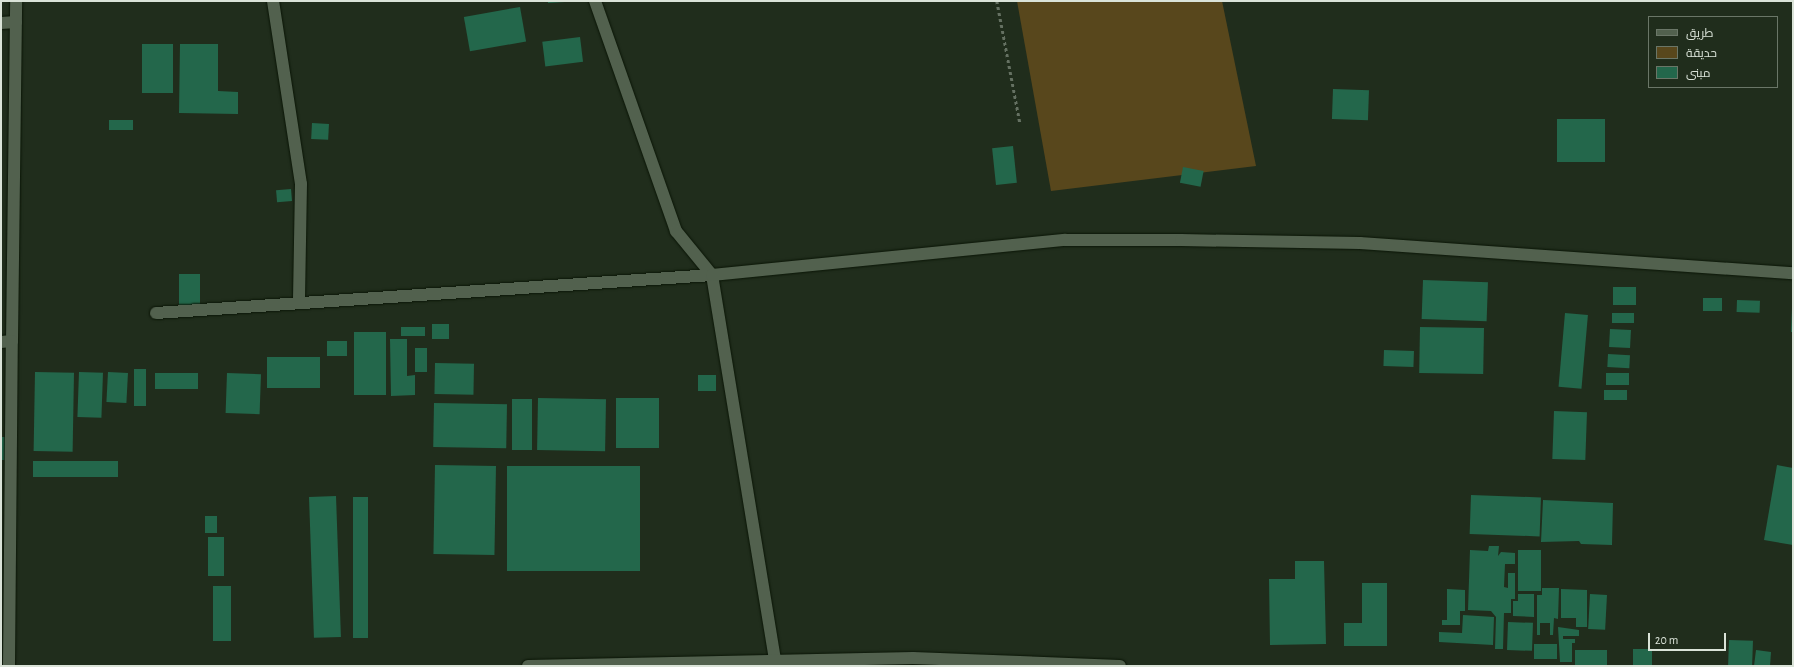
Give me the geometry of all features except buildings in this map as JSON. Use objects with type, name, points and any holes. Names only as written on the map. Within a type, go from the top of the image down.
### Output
[{"type":"street","points":[[9,666],[7,341],[16,1]]},
{"type":"street","points":[[274,1],[301,184],[299,303]]},
{"type":"street","points":[[595,1],[676,231],[712,275],[776,663]]},
{"type":"street","points":[[1,23],[16,22]]},
{"type":"street","points":[[156,313],[712,275],[1065,240],[1360,243],[1793,273]]},
{"type":"street","points":[[528,666],[913,662],[1120,666]]},
{"type":"path","points":[[997,1],[1020,123]]},
{"type":"green space","points":[[1017,1],[1222,1],[1256,166],[1051,191]]}]
